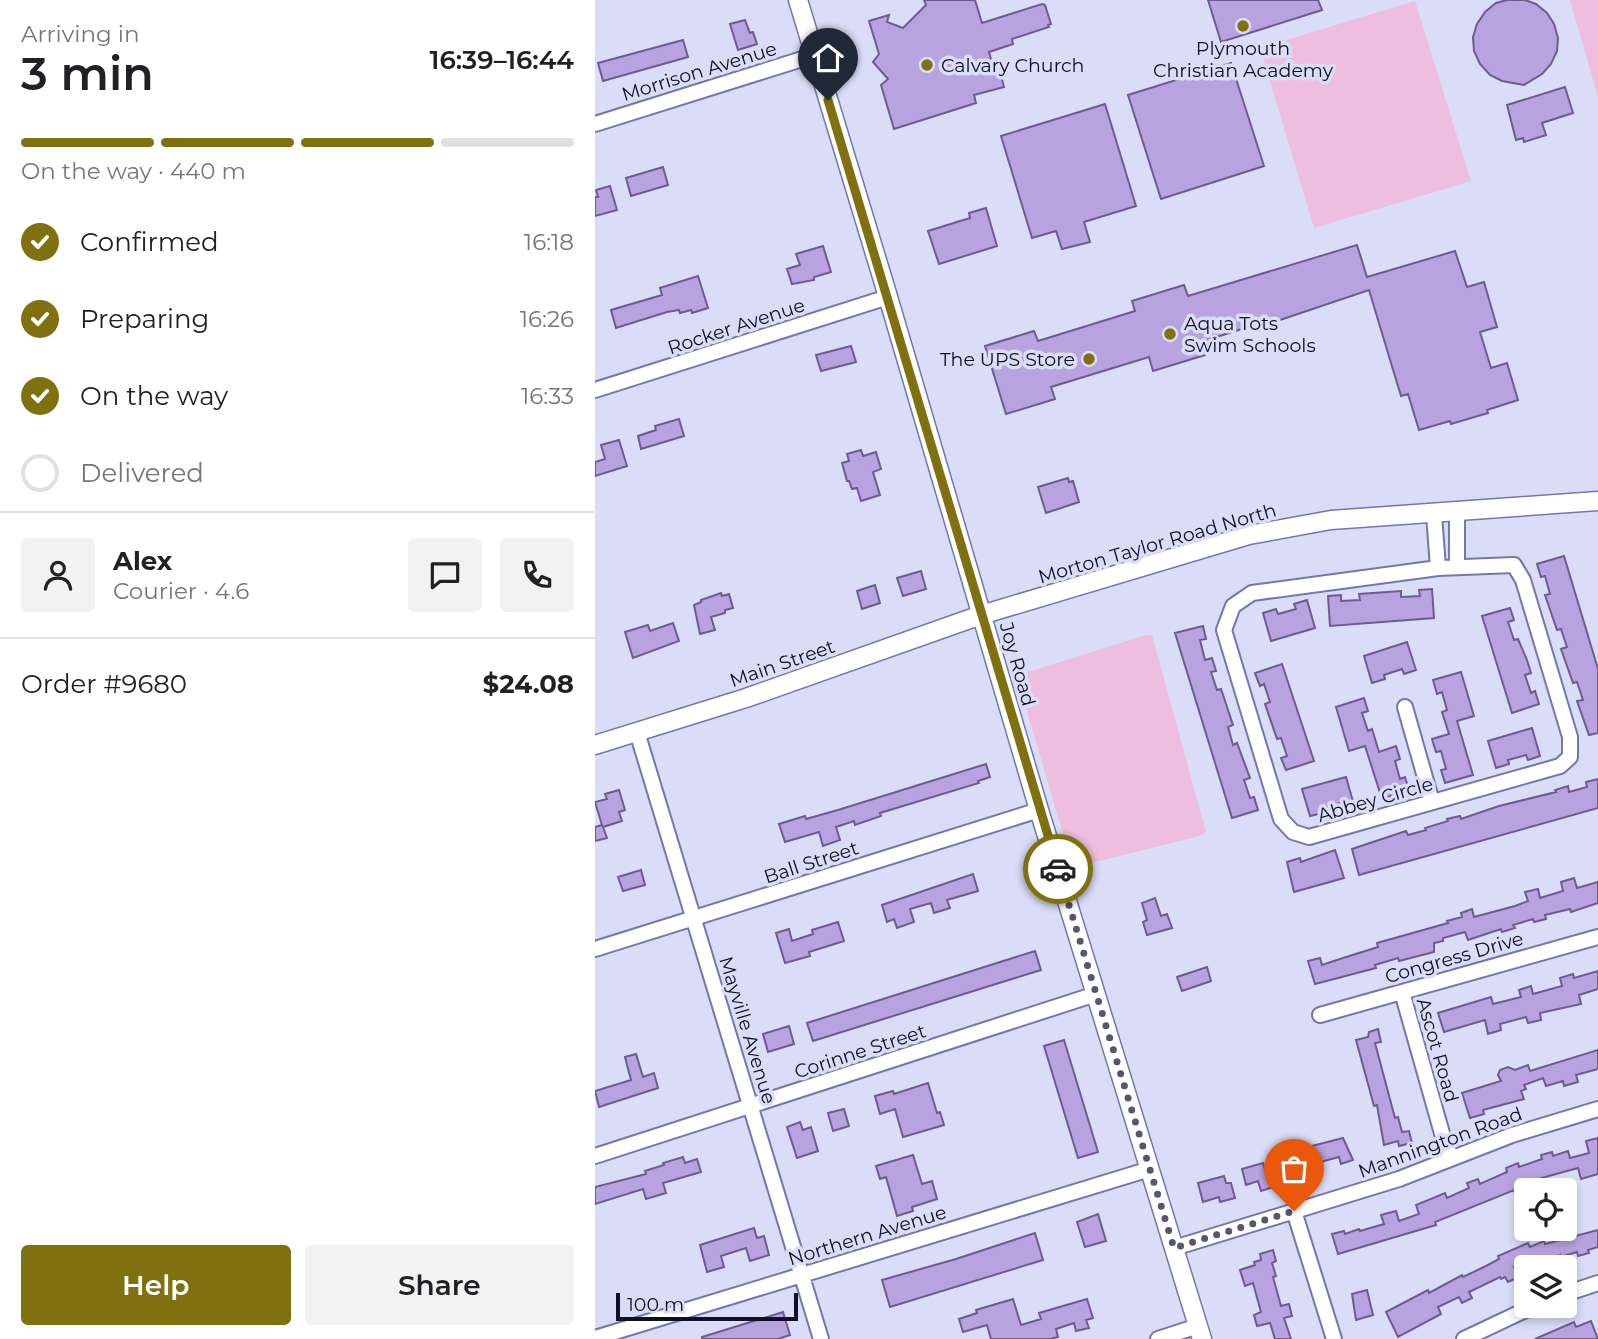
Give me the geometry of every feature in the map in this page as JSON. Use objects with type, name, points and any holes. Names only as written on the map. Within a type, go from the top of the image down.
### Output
[{"type":"street","name":"Joy Road","points":[[797,0],[1039,810],[1200,1333]]},
{"type":"street","name":"Morrison Avenue","points":[[595,124],[815,55]]},
{"type":"street","name":"Rocker Avenue","points":[[595,390],[888,298]]},
{"type":"street","name":"Morton Taylor Road North","points":[[981,615],[1262,532],[1331,520],[1598,501]]},
{"type":"street","points":[[1457,512],[1457,567]]},
{"type":"street","points":[[1434,514],[1438,568]]},
{"type":"street","name":"Abbey Circle","points":[[1514,565],[1523,580],[1570,737],[1570,757],[1560,766],[1309,837],[1293,832],[1281,820],[1224,630],[1233,606],[1252,593],[1457,567],[1514,565]]},
{"type":"street","name":"Main Street","points":[[595,745],[747,698],[981,615]]},
{"type":"street","points":[[1405,707],[1432,802]]},
{"type":"street","name":"Mayville Avenue","points":[[637,732],[821,1339]]},
{"type":"street","name":"Ball Street","points":[[595,949],[1039,810]]},
{"type":"street","name":"Congress Drive","points":[[1320,1015],[1598,937]]},
{"type":"street","name":"Ascot Road","points":[[1402,992],[1445,1144],[1452,1158]]},
{"type":"street","name":"Corinne Street","points":[[595,1156],[1096,994]]},
{"type":"street","name":"Mannington Road","points":[[1174,1248],[1399,1179],[1512,1135],[1598,1110]]},
{"type":"street","name":"Northern Avenue","points":[[595,1338],[1150,1169]]},
{"type":"street","points":[[1294,1211],[1334,1339]]},
{"type":"street","points":[[1577,1290],[1598,1283]]},
{"type":"street","points":[[1464,1339],[1514,1315]]},
{"type":"street","points":[[1157,1339],[1200,1333]]},
{"type":"shaded area","points":[[1570,0],[1598,0],[1598,97]]},
{"type":"shaded area","points":[[1415,1],[1471,181],[1314,228],[1260,48]]},
{"type":"shaded area","points":[[1152,635],[1206,832],[1075,867],[1070,858],[1020,687],[1022,674]]},
{"type":"building","name":"Calvary Church","points":[[924,0],[975,0],[982,23],[1042,4],[1045,5],[1051,24],[1012,39],[1013,44],[989,52],[995,74],[1000,72],[1004,87],[974,95],[976,103],[894,129],[881,85],[888,79],[873,62],[879,54],[869,21],[889,15],[887,22],[903,28],[926,5]]},
{"type":"building","name":"Plymouth Christian Academy","points":[[1208,0],[1318,0],[1322,10],[1221,42]]},
{"type":"building","points":[[1525,0],[1536,4],[1547,13],[1558,38],[1557,51],[1551,64],[1542,74],[1524,85],[1502,81],[1490,75],[1480,64],[1474,51],[1473,37],[1477,24],[1485,12],[1496,3]]},
{"type":"building","points":[[745,20],[757,44],[738,50],[730,24]]},
{"type":"building","points":[[683,40],[688,57],[603,81],[598,63]]},
{"type":"building","points":[[1231,63],[1264,166],[1161,199],[1128,95]]},
{"type":"building","points":[[1565,87],[1573,113],[1542,123],[1546,135],[1524,142],[1523,138],[1516,140],[1507,105]]},
{"type":"building","points":[[1105,104],[1136,206],[1084,222],[1090,242],[1062,249],[1056,231],[1032,238],[1001,136]]},
{"type":"building","points":[[663,167],[668,185],[631,196],[626,178]]},
{"type":"building","points":[[610,186],[617,210],[595,216],[595,197],[598,197],[596,190]]},
{"type":"building","points":[[986,208],[997,246],[939,264],[928,231],[970,218],[969,213]]},
{"type":"building","points":[[1357,245],[1367,277],[1455,251],[1467,287],[1484,282],[1497,327],[1480,332],[1491,368],[1507,363],[1518,400],[1487,410],[1488,413],[1419,430],[1408,394],[1401,396],[1369,290],[1268,324],[1267,321],[1201,342],[1205,355],[1153,371],[1149,357],[1051,387],[1055,399],[1006,414],[985,346],[1034,331],[1038,341],[1135,311],[1132,301],[1184,285],[1188,296]]},
{"type":"building","points":[[823,246],[831,272],[814,277],[814,280],[792,284],[787,269],[800,265],[796,254]]},
{"type":"building","points":[[698,276],[708,308],[692,313],[691,310],[667,312],[616,328],[611,310],[662,295],[660,288]]},
{"type":"building","points":[[851,346],[856,362],[821,371],[816,355]]},
{"type":"building","points":[[679,419],[684,436],[641,449],[638,436],[656,430],[655,426]]},
{"type":"building","points":[[619,440],[627,466],[595,476],[595,462],[605,459],[601,445]]},
{"type":"building","points":[[861,450],[863,456],[876,452],[881,469],[873,472],[880,495],[861,501],[857,488],[852,489],[847,481],[842,463],[849,461],[847,454]]},
{"type":"building","points":[[1068,478],[1069,482],[1073,481],[1079,502],[1046,513],[1038,487]]},
{"type":"building","points":[[1564,556],[1598,669],[1598,733],[1589,735],[1577,701],[1583,700],[1577,682],[1573,683],[1561,649],[1567,647],[1561,629],[1557,630],[1545,595],[1550,594],[1545,576],[1541,577],[1537,564]]},
{"type":"building","points":[[921,571],[926,589],[903,596],[897,578]]},
{"type":"building","points":[[875,585],[880,603],[862,609],[857,591]]},
{"type":"building","points":[[1432,589],[1434,618],[1330,626],[1328,596],[1341,595],[1341,601],[1360,600],[1359,594],[1401,591],[1401,597],[1420,596],[1419,590]]},
{"type":"building","points":[[721,593],[722,596],[729,594],[733,608],[711,617],[715,630],[700,634],[694,605]]},
{"type":"building","points":[[1307,600],[1315,628],[1271,641],[1263,613],[1276,609],[1278,614],[1296,609],[1294,604]]},
{"type":"building","points":[[1510,608],[1514,620],[1508,622],[1514,640],[1518,639],[1527,660],[1531,673],[1525,675],[1531,693],[1535,691],[1539,704],[1512,713],[1482,616]]},
{"type":"building","points":[[673,623],[679,641],[633,658],[625,632],[648,625],[650,631]]},
{"type":"building","points":[[1203,626],[1206,639],[1200,640],[1205,660],[1212,658],[1216,671],[1211,672],[1217,690],[1221,689],[1233,725],[1228,727],[1233,745],[1237,743],[1250,778],[1244,780],[1250,798],[1254,797],[1258,810],[1232,818],[1175,633]]},
{"type":"building","points":[[1407,642],[1416,670],[1404,674],[1402,669],[1384,675],[1385,679],[1372,683],[1364,656]]},
{"type":"building","points":[[1282,664],[1314,761],[1286,770],[1281,758],[1287,756],[1281,738],[1277,739],[1265,704],[1270,702],[1264,684],[1260,686],[1255,673]]},
{"type":"building","points":[[1461,672],[1474,716],[1457,721],[1473,775],[1445,783],[1441,770],[1446,769],[1441,751],[1436,752],[1432,739],[1449,734],[1442,712],[1447,710],[1442,692],[1437,694],[1433,680]]},
{"type":"building","points":[[1364,698],[1368,711],[1362,713],[1368,731],[1372,729],[1379,752],[1396,746],[1400,759],[1395,761],[1400,779],[1405,777],[1409,790],[1382,799],[1365,746],[1349,751],[1336,707]]},
{"type":"building","points":[[1532,728],[1540,756],[1528,760],[1526,755],[1508,760],[1509,764],[1496,768],[1488,741]]},
{"type":"building","points":[[986,764],[990,777],[978,781],[979,783],[880,813],[881,816],[855,825],[854,821],[836,827],[840,840],[823,846],[819,832],[785,842],[779,824],[838,810]]},
{"type":"building","points":[[1346,777],[1354,805],[1341,809],[1340,803],[1322,809],[1323,813],[1310,816],[1302,789]]},
{"type":"building","points":[[1598,779],[1598,808],[1359,875],[1352,849],[1406,831],[1408,835],[1426,830],[1425,828],[1448,821],[1447,819],[1460,816],[1461,819],[1499,806],[1556,792],[1555,790],[1568,786],[1569,792],[1587,787],[1586,782]]},
{"type":"building","points":[[619,790],[625,810],[619,812],[622,821],[603,827],[607,838],[595,841],[595,827],[602,825],[595,802],[607,799],[605,794]]},
{"type":"building","points":[[1335,850],[1344,878],[1294,892],[1287,862],[1300,858],[1301,862]]},
{"type":"building","points":[[641,870],[645,885],[623,891],[618,877]]},
{"type":"building","points":[[973,874],[978,891],[947,900],[950,908],[934,913],[931,903],[910,909],[914,922],[897,928],[894,919],[887,922],[882,905]]},
{"type":"building","points":[[1574,878],[1577,888],[1598,882],[1598,903],[1571,912],[1570,909],[1545,915],[1546,919],[1534,922],[1533,919],[1513,925],[1515,928],[1502,932],[1501,929],[1468,940],[1465,932],[1443,938],[1443,941],[1434,943],[1434,952],[1399,961],[1398,958],[1375,965],[1376,968],[1315,984],[1308,961],[1320,958],[1322,965],[1378,947],[1377,943],[1448,923],[1447,921],[1462,917],[1461,913],[1472,909],[1474,917],[1515,906],[1528,901],[1525,892],[1538,889],[1540,898],[1563,891],[1561,882]]},
{"type":"building","points":[[1155,898],[1161,916],[1167,914],[1172,928],[1147,935],[1143,922],[1147,920],[1142,903]]},
{"type":"building","points":[[838,922],[844,941],[809,952],[810,956],[785,963],[776,933],[789,929],[792,941],[813,934],[812,930]]},
{"type":"building","points":[[1035,951],[1041,970],[813,1041],[807,1023]]},
{"type":"building","points":[[1207,967],[1211,981],[1182,991],[1177,977]]},
{"type":"building","points":[[1598,971],[1598,989],[1579,995],[1581,1004],[1540,1013],[1541,1020],[1528,1023],[1526,1017],[1500,1024],[1501,1030],[1488,1034],[1485,1020],[1444,1032],[1438,1013],[1491,997],[1493,1004],[1521,997],[1519,990],[1531,986],[1533,994],[1562,986],[1560,978],[1573,974],[1574,978]]},
{"type":"building","points":[[789,1026],[794,1044],[768,1052],[763,1034]]},
{"type":"building","points":[[1378,1029],[1381,1042],[1375,1043],[1395,1118],[1398,1117],[1402,1132],[1409,1131],[1412,1143],[1399,1146],[1398,1141],[1384,1145],[1377,1105],[1374,1106],[1356,1040],[1368,1037],[1369,1032]]},
{"type":"building","points":[[1064,1040],[1098,1152],[1078,1158],[1044,1046]]},
{"type":"building","points":[[1598,1050],[1598,1069],[1576,1075],[1578,1082],[1564,1086],[1563,1081],[1546,1086],[1543,1078],[1524,1085],[1526,1089],[1521,1091],[1524,1099],[1483,1110],[1484,1114],[1470,1118],[1462,1093],[1501,1081],[1498,1075],[1500,1070],[1508,1067],[1515,1070],[1528,1065],[1530,1071]]},
{"type":"building","points":[[636,1054],[643,1077],[654,1073],[658,1088],[599,1107],[595,1091],[631,1080],[625,1057]]},
{"type":"building","points":[[928,1083],[937,1113],[940,1112],[944,1125],[903,1137],[895,1109],[880,1114],[875,1096],[893,1091],[894,1094]]},
{"type":"building","points":[[844,1109],[849,1126],[833,1131],[828,1113]]},
{"type":"building","points":[[800,1122],[803,1130],[811,1127],[818,1151],[797,1158],[787,1127]]},
{"type":"building","points":[[1343,1138],[1353,1160],[1341,1164],[1339,1157],[1313,1164],[1316,1173],[1303,1177],[1301,1169],[1286,1173],[1281,1154]]},
{"type":"building","points":[[1598,1138],[1598,1174],[1581,1179],[1578,1168],[1542,1178],[1514,1178],[1514,1190],[1435,1222],[1436,1225],[1338,1254],[1332,1234],[1344,1231],[1345,1234],[1384,1224],[1381,1215],[1396,1211],[1399,1221],[1419,1214],[1416,1205],[1445,1193],[1447,1198],[1469,1188],[1467,1183],[1478,1179],[1480,1184],[1507,1172],[1506,1168],[1518,1163],[1519,1167],[1542,1159],[1541,1155],[1552,1152],[1553,1156],[1568,1151],[1570,1158],[1589,1153],[1586,1141]]},
{"type":"building","points":[[913,1155],[922,1184],[932,1181],[937,1199],[912,1207],[913,1211],[897,1216],[886,1177],[880,1179],[876,1166]]},
{"type":"building","points":[[683,1157],[685,1163],[697,1159],[701,1172],[663,1183],[666,1193],[646,1199],[643,1189],[595,1204],[595,1187],[646,1174],[645,1171]]},
{"type":"building","points":[[1263,1163],[1266,1173],[1271,1171],[1276,1186],[1261,1191],[1258,1181],[1246,1185],[1242,1169]]},
{"type":"building","points":[[1224,1176],[1226,1183],[1231,1183],[1235,1198],[1220,1202],[1219,1197],[1203,1202],[1198,1183]]},
{"type":"building","points":[[1098,1214],[1106,1241],[1085,1247],[1077,1222]]},
{"type":"building","points":[[754,1228],[757,1238],[764,1236],[769,1255],[750,1261],[746,1248],[721,1256],[724,1267],[707,1272],[700,1245]]},
{"type":"building","points":[[1598,1230],[1598,1247],[1578,1256],[1577,1252],[1567,1255],[1514,1255],[1514,1279],[1508,1282],[1505,1277],[1500,1277],[1469,1292],[1472,1298],[1462,1303],[1459,1297],[1438,1307],[1441,1314],[1398,1337],[1386,1312],[1428,1290],[1429,1293],[1462,1275],[1463,1277],[1486,1266],[1499,1259],[1498,1256],[1528,1243],[1530,1247],[1544,1241],[1545,1244],[1577,1241],[1577,1236]]},
{"type":"building","points":[[1035,1233],[1043,1260],[890,1307],[882,1280]]},
{"type":"building","points":[[1273,1250],[1276,1261],[1272,1263],[1276,1276],[1273,1277],[1281,1306],[1289,1304],[1292,1316],[1284,1318],[1291,1339],[1275,1339],[1270,1323],[1257,1326],[1254,1315],[1261,1312],[1253,1283],[1245,1286],[1240,1270],[1255,1265],[1254,1262],[1261,1260],[1260,1254]]},
{"type":"building","points":[[1367,1290],[1373,1315],[1356,1320],[1352,1294]]},
{"type":"building","points":[[1013,1299],[1021,1325],[1041,1319],[1039,1313],[1087,1299],[1093,1318],[1086,1320],[1089,1328],[1076,1331],[1074,1323],[1056,1329],[1058,1337],[1050,1339],[991,1339],[987,1325],[963,1332],[959,1319],[977,1313],[976,1310]]},
{"type":"building","points":[[783,1312],[790,1335],[778,1339],[702,1339],[702,1337]]},
{"type":"building","points":[[1591,1321],[1598,1339],[1535,1339],[1574,1322],[1576,1327]]},
{"type":"way so far","points":[[1058,869],[1174,1248],[1294,1211]]},
{"type":"place","name":"Plymouth Christian Academy","points":[[1243,26]]},
{"type":"place","name":"Calvary Church","points":[[927,65]]},
{"type":"place","name":"Aqua Tots Swim Schools","points":[[1170,334]]},
{"type":"place","name":"The UPS Store","points":[[1089,359]]},
{"type":"route","points":[[828,100],[1058,869]]}]
